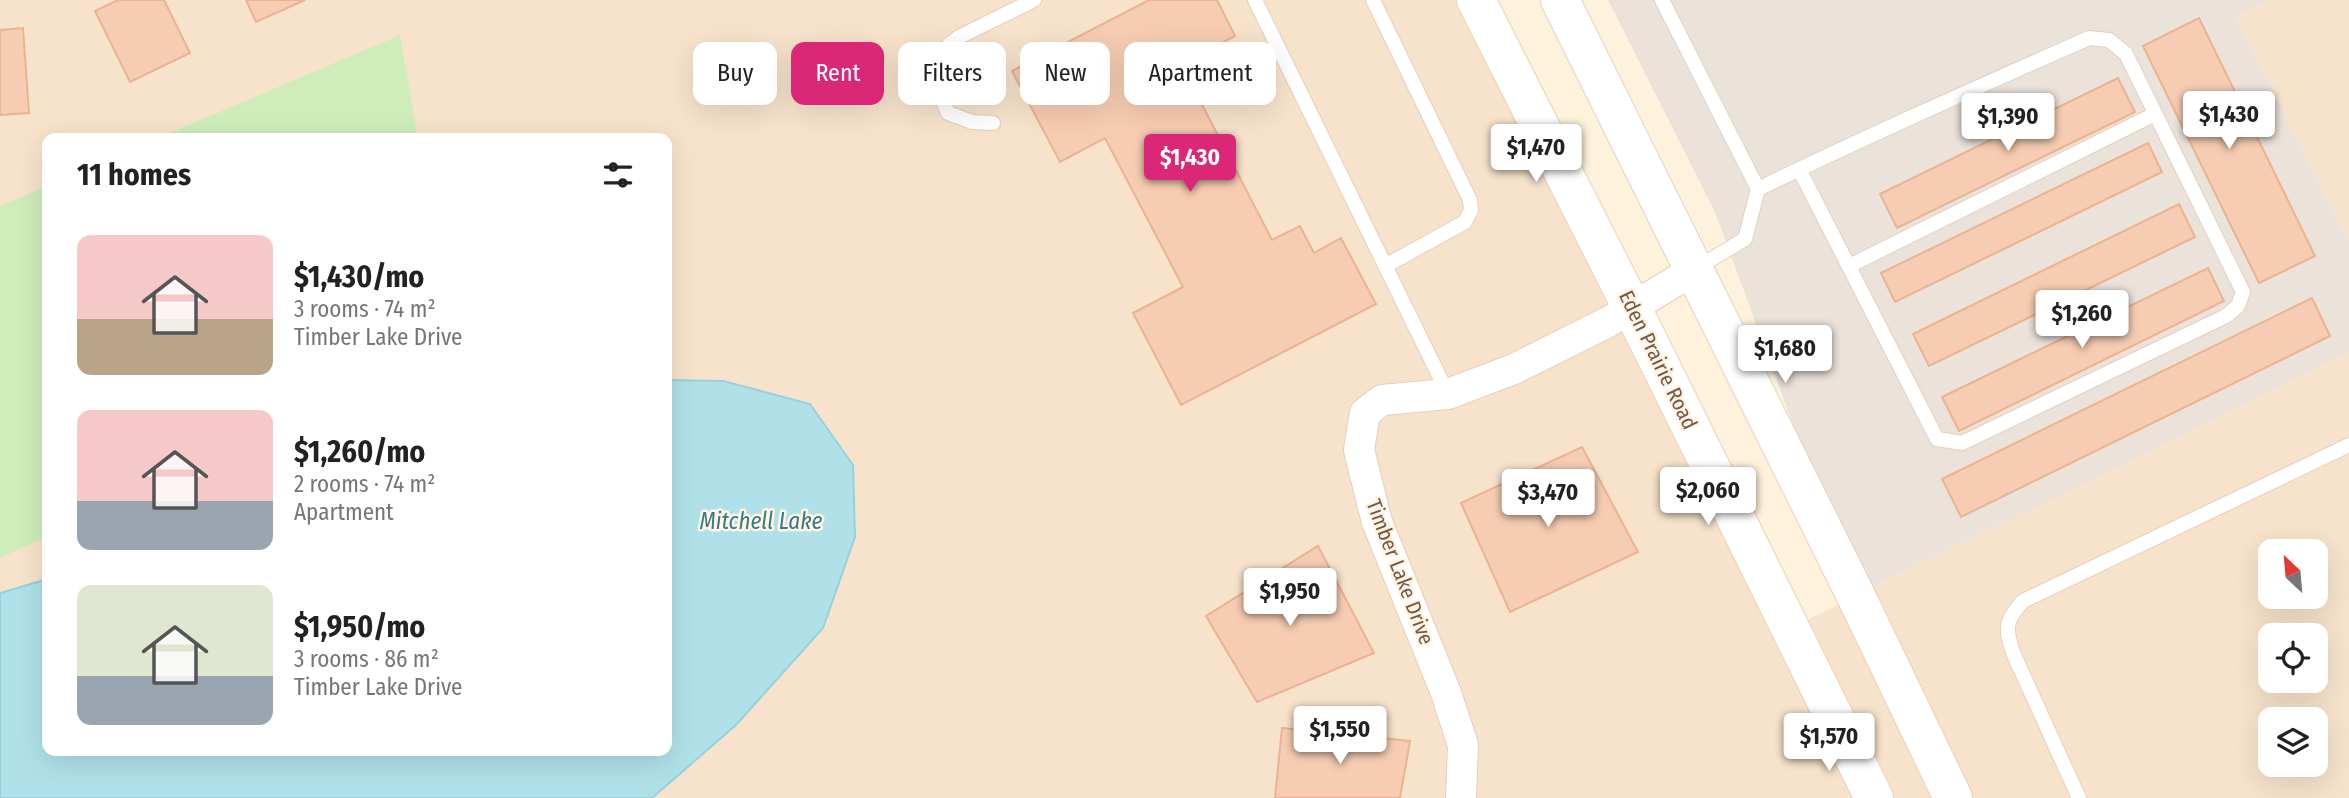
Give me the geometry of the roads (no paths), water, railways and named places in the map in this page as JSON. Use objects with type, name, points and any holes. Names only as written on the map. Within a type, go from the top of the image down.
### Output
[{"type":"main road","name":"Eden Prairie Road","points":[[1476,0],[1632,308],[1874,798]]},
{"type":"main road","points":[[1560,0],[1856,596],[1953,798]]},
{"type":"street","name":"Timber Lake Drive","points":[[1461,798],[1463,745],[1446,692],[1377,522],[1359,450],[1365,413],[1382,400],[1448,394],[1514,369],[1632,308],[1694,270]]},
{"type":"lane","points":[[993,123],[972,122],[948,113],[937,88],[936,55],[959,37],[1034,0]]},
{"type":"lane","points":[[1255,0],[1448,394]]},
{"type":"lane","points":[[1373,0],[1470,200],[1471,210],[1465,222],[1385,266]]},
{"type":"lane","points":[[1662,0],[1758,189],[1745,239],[1694,270]]},
{"type":"lane","points":[[1758,189],[1799,169],[2089,38],[2109,40],[2126,54],[2243,292],[2238,306],[2226,316],[1962,443],[1937,439],[1799,169]]},
{"type":"lane","points":[[1849,266],[2155,114]]},
{"type":"lane","points":[[2079,798],[2014,655],[2006,632],[2010,615],[2023,601],[2349,445]]},
{"type":"water","name":"Mitchell Lake","points":[[672,380],[723,381],[810,404],[853,465],[855,537],[823,628],[736,725],[652,798],[0,798],[0,593],[41,581],[42,756],[672,756]]}]
